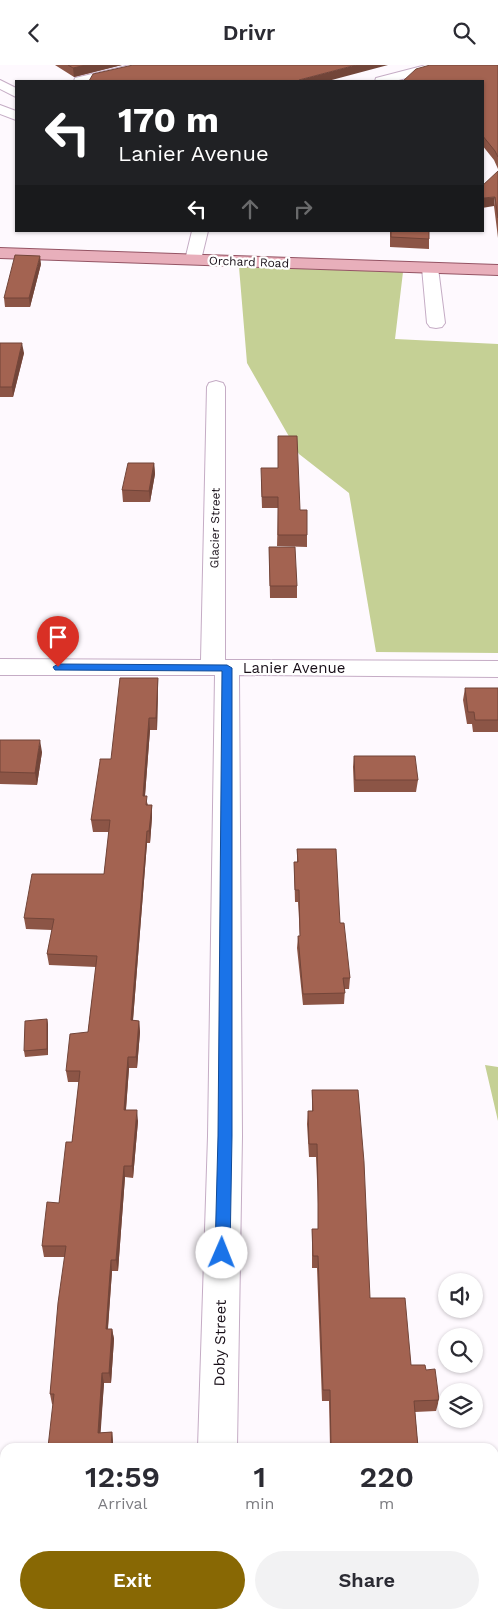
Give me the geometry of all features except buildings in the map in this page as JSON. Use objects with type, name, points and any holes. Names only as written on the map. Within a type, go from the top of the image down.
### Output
[{"type":"main road","name":"Orchard Road","points":[[0,253],[498,270]]},
{"type":"street","points":[[84,80],[145,65]]},
{"type":"street","points":[[385,80],[440,65]]},
{"type":"street","points":[[0,84],[15,94]]},
{"type":"street","points":[[0,101],[15,95]]},
{"type":"street","points":[[0,109],[15,116]]},
{"type":"street","points":[[193,260],[200,232]]},
{"type":"street","points":[[430,268],[436,323]]},
{"type":"street","name":"Glacier Street","points":[[216,387],[220,668]]},
{"type":"street","name":"Lanier Avenue","points":[[0,667],[498,669]]},
{"type":"street","name":"Doby Street","points":[[218,1443],[225,1136],[220,668]]},
{"type":"green space","points":[[239,267],[403,272],[395,339],[498,344],[498,653],[376,652],[349,493],[299,454],[247,363]]},
{"type":"green space","points":[[485,1065],[498,1067],[498,1121]]},
{"type":"route","points":[[58,667],[227,668],[225,1136],[222,1253]]}]
